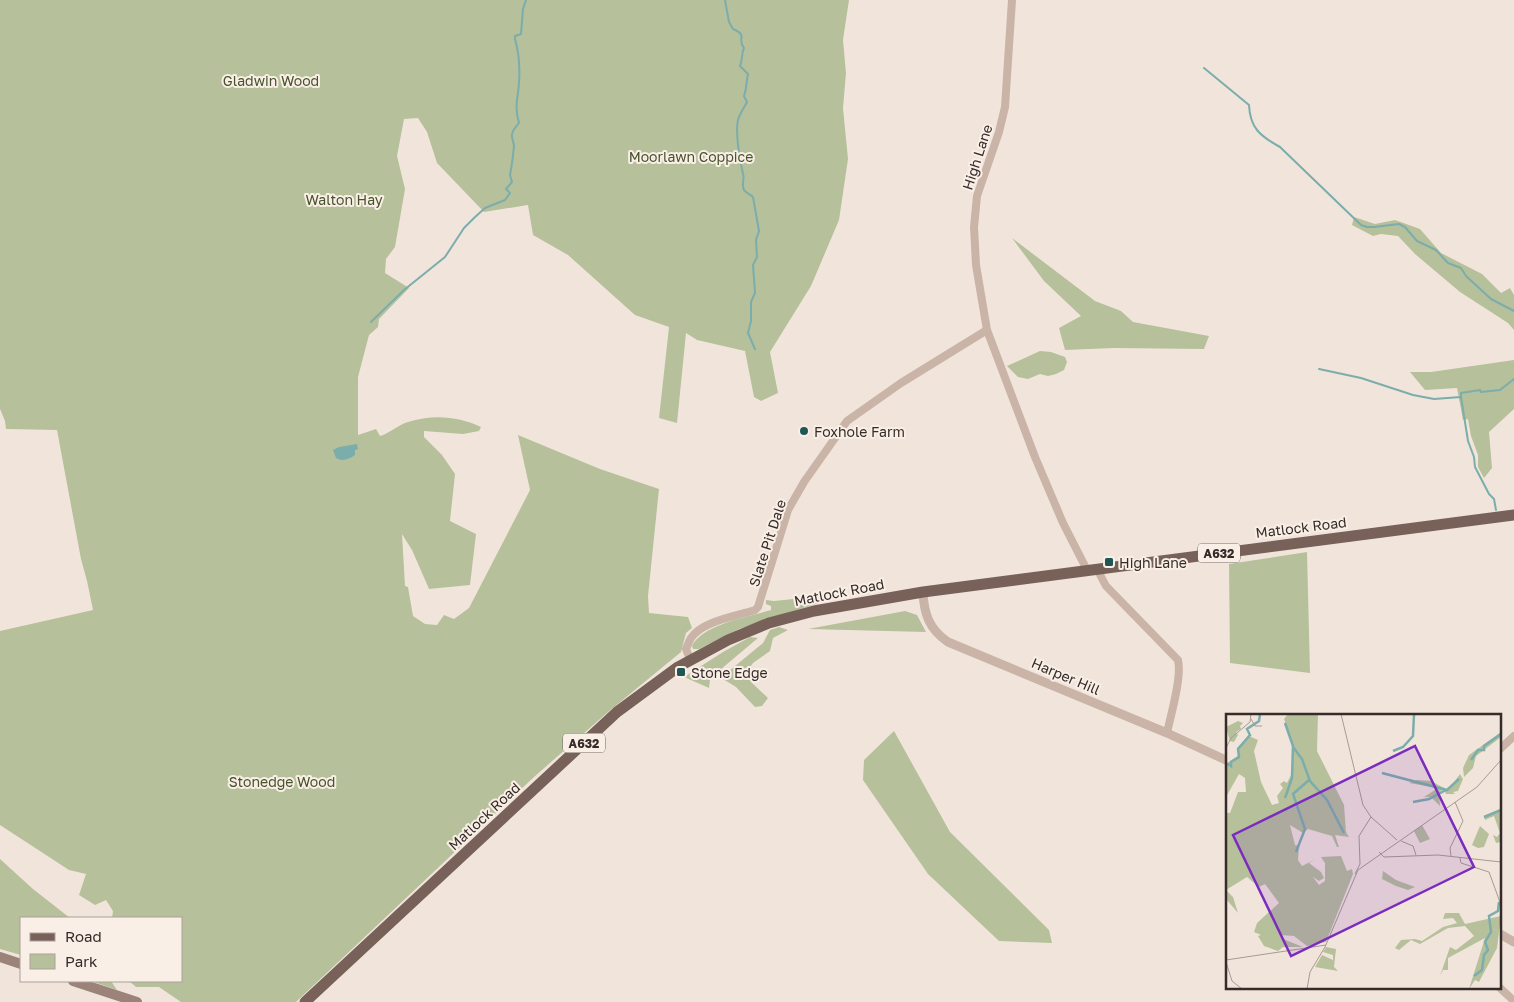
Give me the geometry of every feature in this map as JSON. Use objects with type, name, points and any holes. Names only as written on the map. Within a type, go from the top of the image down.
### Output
[{"type":"main road","name":"Matlock Road","points":[[305,1002],[617,712],[690,659],[728,640],[769,623],[814,611],[923,592],[1514,515]]},
{"type":"main road","points":[[0,957],[20,964]]},
{"type":"main road","points":[[76,982],[137,1002]]},
{"type":"street","name":"High Lane","points":[[1012,0],[1005,107],[999,132],[977,196],[974,226],[976,265],[987,330],[1035,457],[1063,523],[1092,570],[1178,660],[1180,667],[1167,733]]},
{"type":"street","name":"Slate Pit Dale","points":[[690,659],[686,649],[691,637],[708,625],[755,610],[758,607],[788,510],[804,482],[847,421],[901,383],[987,330]]},
{"type":"street","name":"Harper Hill","points":[[923,592],[928,620],[936,634],[948,642],[1167,733],[1226,760]]},
{"type":"street","points":[[1502,747],[1514,736]]},
{"type":"street","points":[[1502,935],[1514,942]]},
{"type":"street","points":[[1502,990],[1514,1001]]},
{"type":"green space","points":[[0,0],[849,0],[843,40],[846,73],[843,108],[848,159],[839,220],[811,286],[770,352],[778,393],[761,401],[754,397],[745,351],[697,340],[686,333],[677,423],[659,418],[669,327],[635,315],[568,255],[533,235],[528,205],[484,212],[437,163],[427,132],[418,118],[404,119],[397,156],[405,189],[395,247],[386,259],[385,273],[409,288],[379,319],[378,327],[369,335],[358,377],[358,435],[376,429],[380,436],[408,422],[436,417],[464,420],[481,427],[479,431],[463,434],[424,431],[424,437],[442,455],[455,474],[450,521],[476,534],[470,585],[429,589],[412,550],[402,534],[405,586],[408,587],[413,616],[425,624],[437,625],[444,615],[454,619],[469,608],[530,490],[518,435],[600,469],[659,489],[648,596],[649,613],[688,617],[692,628],[686,633],[681,652],[608,712],[534,777],[296,1002],[181,1002],[159,987],[136,987],[130,982],[182,982],[182,917],[112,917],[113,911],[106,900],[95,905],[79,895],[86,874],[69,870],[0,825],[0,631],[93,610],[81,559],[57,430],[6,429],[0,409]]},
{"type":"green space","points":[[1354,217],[1375,224],[1395,220],[1420,229],[1441,253],[1482,274],[1501,293],[1510,288],[1514,295],[1514,330],[1508,323],[1460,292],[1415,254],[1398,236],[1381,234],[1373,236],[1352,225]]},
{"type":"green space","points":[[1012,238],[1095,301],[1121,311],[1133,322],[1209,336],[1204,349],[1114,348],[1065,350],[1059,328],[1081,316],[1044,281]]},
{"type":"green space","points":[[1040,351],[1051,352],[1065,357],[1067,362],[1064,370],[1048,376],[1040,374],[1028,379],[1018,377],[1007,366]]},
{"type":"green space","points":[[1514,360],[1514,409],[1489,432],[1492,468],[1484,478],[1478,467],[1478,455],[1471,436],[1468,419],[1463,420],[1457,388],[1425,390],[1410,372],[1431,372]]},
{"type":"green space","points":[[1307,552],[1310,673],[1230,663],[1229,564]]},
{"type":"green space","points":[[823,596],[825,601],[739,629],[699,649],[693,649],[692,646],[698,638],[716,627],[727,622],[771,610],[771,606],[766,604],[766,600],[774,601]]},
{"type":"green space","points":[[905,611],[917,615],[926,632],[808,629]]},
{"type":"green space","points":[[779,627],[788,630],[773,638],[770,651],[753,663],[747,671],[751,682],[768,698],[762,706],[755,707],[736,687],[723,679],[729,671],[763,643],[770,630]]},
{"type":"green space","points":[[750,637],[758,638],[714,675],[710,680],[709,688],[684,677],[723,652]]},
{"type":"green space","points":[[894,731],[950,832],[1049,930],[1052,943],[999,941],[928,874],[863,780],[864,760]]},
{"type":"green space","points":[[0,859],[33,889],[69,917],[20,917],[20,955],[0,949]]},
{"type":"green space","points":[[94,982],[112,982],[117,990]]},
{"type":"water","points":[[357,444],[358,449],[355,450],[355,455],[346,460],[336,458],[333,450]]},
{"type":"waterway","points":[[371,322],[404,290],[445,257],[464,228],[474,218],[485,208],[505,200],[510,193],[506,189],[512,182],[510,175],[514,146],[512,132],[519,123],[517,107],[519,67],[515,36],[521,34],[523,9],[526,0]]},
{"type":"waterway","points":[[725,0],[729,22],[733,29],[741,35],[741,42],[744,48],[740,66],[748,74],[744,96],[747,102],[738,120],[737,132],[743,188],[753,197],[759,231],[756,240],[757,257],[753,265],[755,293],[751,302],[751,321],[748,333],[755,349]]},
{"type":"waterway","points":[[1204,68],[1249,105],[1251,120],[1257,130],[1280,147],[1361,225],[1374,227],[1399,224],[1405,227],[1417,241],[1436,250],[1448,263],[1461,268],[1466,276],[1491,299],[1514,311]]},
{"type":"waterway","points":[[1319,369],[1361,378],[1413,395],[1434,399],[1461,397],[1461,393],[1480,390],[1481,392],[1500,390],[1514,379]]},
{"type":"waterway","points":[[1461,397],[1468,441],[1474,457],[1475,467],[1489,494],[1494,499],[1496,510]]},
{"type":"place","name":"Foxhole Farm","points":[[804,431]]},
{"type":"place","name":"High Lane","points":[[1109,562]]},
{"type":"place","name":"Stone Edge","points":[[681,672]]},
{"type":"park label","name":"Gladwin Wood","points":[[271,80]]},
{"type":"park label","name":"Moorlawn Coppice","points":[[691,156]]},
{"type":"park label","name":"Walton Hay","points":[[344,199]]},
{"type":"park label","name":"Stonedge Wood","points":[[282,781]]}]
